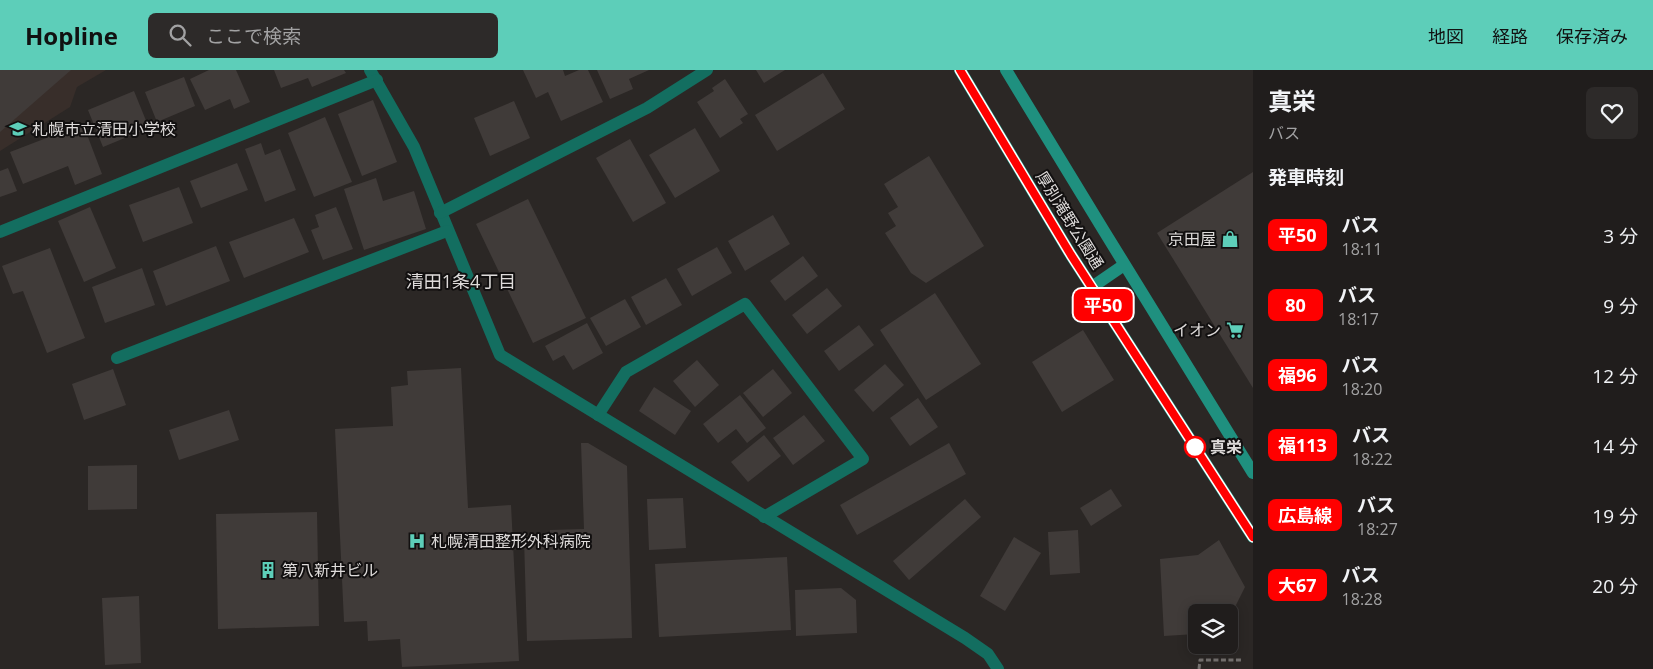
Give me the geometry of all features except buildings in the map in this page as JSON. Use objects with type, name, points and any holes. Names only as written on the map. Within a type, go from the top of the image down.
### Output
[{"type":"main road","name":"厚別滝野公園通","points":[[960,70],[1092,287],[1253,537]]},
{"type":"main road","name":"厚別滝野公園通","points":[[1006,70],[1124,265],[1253,472]]},
{"type":"main road","points":[[1092,287],[1124,265]]},
{"type":"street","points":[[440,213],[647,108],[707,70]]},
{"type":"street","points":[[0,232],[373,75],[414,147],[447,231],[500,355],[965,638],[988,654],[998,669]]},
{"type":"street","points":[[117,358],[447,231]]},
{"type":"street","points":[[598,415],[626,372],[745,304],[863,459],[764,517]]},
{"type":"path","points":[[1200,669],[1200,660],[1242,660]]},
{"type":"shaded area","name":"札幌市立清田小学校","points":[[0,70],[106,70],[77,87],[70,107],[0,151]]},
{"type":"bus line","name":"平50","points":[[960,70],[1071,255],[1253,537]]},
{"type":"place","name":"札幌市立清田小学校","points":[[18,129]]},
{"type":"place","name":"京田屋","points":[[1230,239]]},
{"type":"place","name":"イオン","points":[[1235,330]]},
{"type":"place","name":"真栄","points":[[1195,447]]},
{"type":"place","name":"札幌清田整形外科病院","points":[[417,541]]},
{"type":"place","name":"第八新井ビル","points":[[268,570]]},
{"type":"district","name":"清田1条4丁目","points":[[461,281]]}]
